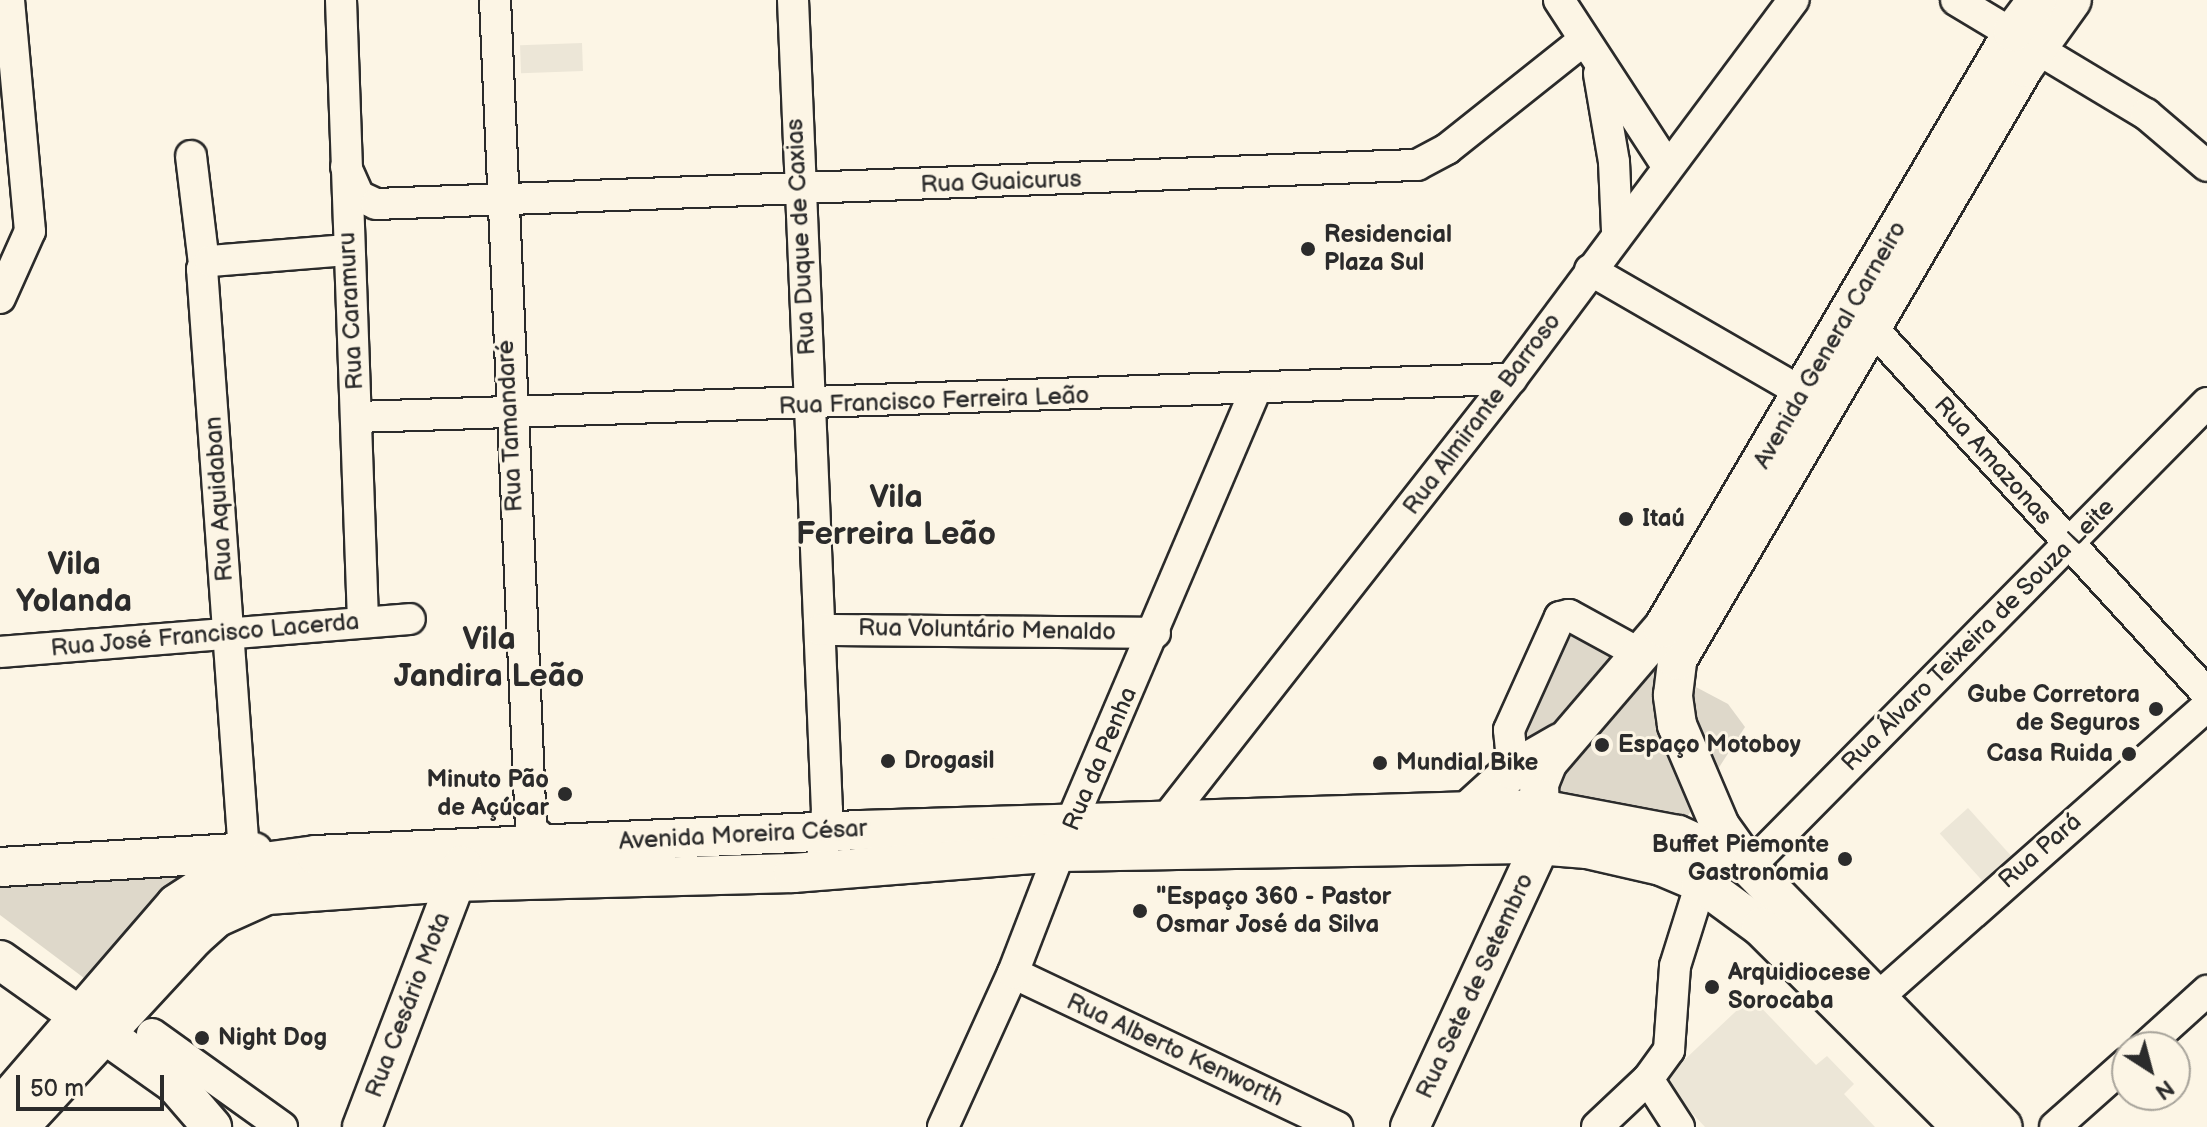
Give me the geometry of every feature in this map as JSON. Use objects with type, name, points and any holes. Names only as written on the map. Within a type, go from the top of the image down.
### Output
[{"type":"main road","name":"Avenida General Carneiro","points":[[1659,663],[1690,633],[1874,330],[2025,39],[2037,0]]},
{"type":"main road","name":"Avenida General Carneiro","points":[[1659,663],[1673,612],[1833,338],[2025,39],[2072,0]]},
{"type":"main road","points":[[1470,809],[1513,770],[1562,741],[1604,700],[1659,663],[1677,725]]},
{"type":"main road","points":[[1604,700],[1632,685],[1650,686],[1665,700],[1703,788],[1749,867],[2003,1127]]},
{"type":"main road","points":[[1540,826],[1540,777],[1562,741]]},
{"type":"main road","points":[[1670,850],[1695,813],[1703,788]]},
{"type":"main road","name":"Avenida Moreira César","points":[[97,1021],[194,938],[243,903],[267,895],[452,882],[821,871],[877,866],[1163,823],[1470,809],[1540,826]]},
{"type":"main road","name":"Avenida Moreira César","points":[[0,867],[235,863],[316,855],[638,841],[829,825],[1065,839],[1456,844],[1540,826]]},
{"type":"main road","points":[[1540,826],[1749,867]]},
{"type":"main road","points":[[1540,826],[1587,849],[1670,850],[1701,883],[1761,927],[1962,1127]]},
{"type":"main road","name":"Rua Sete de Setembro","points":[[1410,1127],[1540,826]]},
{"type":"main road","points":[[452,882],[462,864],[570,856],[638,841]]},
{"type":"main road","points":[[19,1127],[97,1021],[176,904],[235,863]]},
{"type":"main road","name":"Rua Cesário Mota","points":[[362,1127],[452,882]]},
{"type":"main road","points":[[0,932],[97,1021],[175,1084],[212,1127]]},
{"type":"main road","points":[[0,960],[97,1021]]},
{"type":"main road","points":[[0,1108],[97,1021]]},
{"type":"street","points":[[0,298],[30,231],[14,175],[9,0]]},
{"type":"street","name":"Rua Caramuru","points":[[341,0],[363,622]]},
{"type":"street","name":"Rua Tamandaré","points":[[495,0],[510,413],[531,829],[547,843]]},
{"type":"street","name":"Rua Duque de Caxias","points":[[793,0],[798,190],[829,825],[821,871]]},
{"type":"street","points":[[1559,0],[1589,48],[1659,178],[1634,181],[1613,152]]},
{"type":"street","name":"Rua Almirante Barroso","points":[[1163,823],[1511,379],[1617,231],[1794,0]]},
{"type":"street","points":[[1956,0],[2146,114],[2207,166]]},
{"type":"street","points":[[1589,48],[1613,152],[1617,231]]},
{"type":"street","name":"Rua Guaicurus","points":[[376,204],[501,202],[1417,165],[1447,149],[1589,48]]},
{"type":"street","name":"Rua Aquidaban","points":[[191,156],[204,264],[229,633],[235,863]]},
{"type":"street","points":[[346,167],[359,196],[376,204]]},
{"type":"street","points":[[204,264],[348,244],[356,217],[376,204]]},
{"type":"street","points":[[1590,270],[1801,392]]},
{"type":"street","points":[[1833,338],[1857,328],[1874,330]]},
{"type":"street","name":"Rua Amazonas","points":[[1874,330],[2207,694]]},
{"type":"street","name":"Rua Francisco Ferreira Leão","points":[[357,417],[1255,391],[1511,379]]},
{"type":"street","name":"Rua da Penha","points":[[943,1127],[1013,973],[1065,839],[1155,633],[1255,391]]},
{"type":"street","name":"Rua Álvaro Teixeira de Souza Leite","points":[[1749,867],[2207,403]]},
{"type":"street","points":[[1513,770],[1509,730],[1553,624],[1560,617],[1569,615],[1659,663]]},
{"type":"street","name":"Rua José Francisco Lacerda","points":[[0,652],[410,619]]},
{"type":"street","name":"Rua Voluntário Menaldo","points":[[820,630],[1155,633]]},
{"type":"street","name":"Rua Pará","points":[[1876,999],[2207,706]]},
{"type":"street","points":[[829,825],[847,853],[877,866]]},
{"type":"street","points":[[1597,1127],[1648,1079],[1669,1050],[1675,966],[1701,883]]},
{"type":"street","name":"Rua Alberto Kenworth","points":[[1013,973],[1337,1127]]},
{"type":"street","points":[[2163,1031],[2207,991]]},
{"type":"street","points":[[152,1034],[282,1127]]},
{"type":"street","points":[[2055,1127],[2111,1077]]},
{"type":"street","points":[[1648,1079],[1679,1127]]},
{"type":"street","points":[[241,1127],[247,1121],[255,1127]]},
{"type":"shaded area","points":[[582,43],[583,71],[521,73],[520,45]]},
{"type":"shaded area","points":[[1573,622],[1728,704],[1745,727],[1682,825],[1549,796],[1516,722]]},
{"type":"shaded area","points":[[1968,808],[2018,863],[1989,888],[1940,833]]},
{"type":"shaded area","points":[[184,865],[193,878],[153,906],[84,978],[0,915],[0,874]]},
{"type":"shaded area","points":[[1751,997],[1816,1065],[1827,1056],[1854,1084],[1844,1094],[1875,1127],[1705,1127],[1662,1081]]},
{"type":"place","name":"Residencial Plaza Sul","points":[[1308,249]]},
{"type":"place","name":"Itaú","points":[[1626,519]]},
{"type":"place","name":"Gube Corretora de Seguros","points":[[2156,709]]},
{"type":"place","name":"Espaço Motoboy","points":[[1602,745]]},
{"type":"place","name":"Casa Ruida","points":[[2129,754]]},
{"type":"place","name":"Drogasil","points":[[888,761]]},
{"type":"place","name":"Mundial Bike","points":[[1380,763]]},
{"type":"place","name":"Minuto Pão de Açúcar","points":[[565,794]]},
{"type":"place","name":"Buffet Piemonte Gastronomia","points":[[1845,859]]},
{"type":"place","name":"\"Espaço 360 - Pastor Osmar José da Silva","points":[[1140,911]]},
{"type":"place","name":"Arquidiocese Sorocaba","points":[[1712,987]]},
{"type":"place","name":"Night Dog","points":[[202,1038]]},
{"type":"district","name":"Vila Ferreira Leão","points":[[896,518]]},
{"type":"district","name":"Vila Yolanda","points":[[74,584]]},
{"type":"district","name":"Vila Jandira Leão","points":[[489,660]]}]
